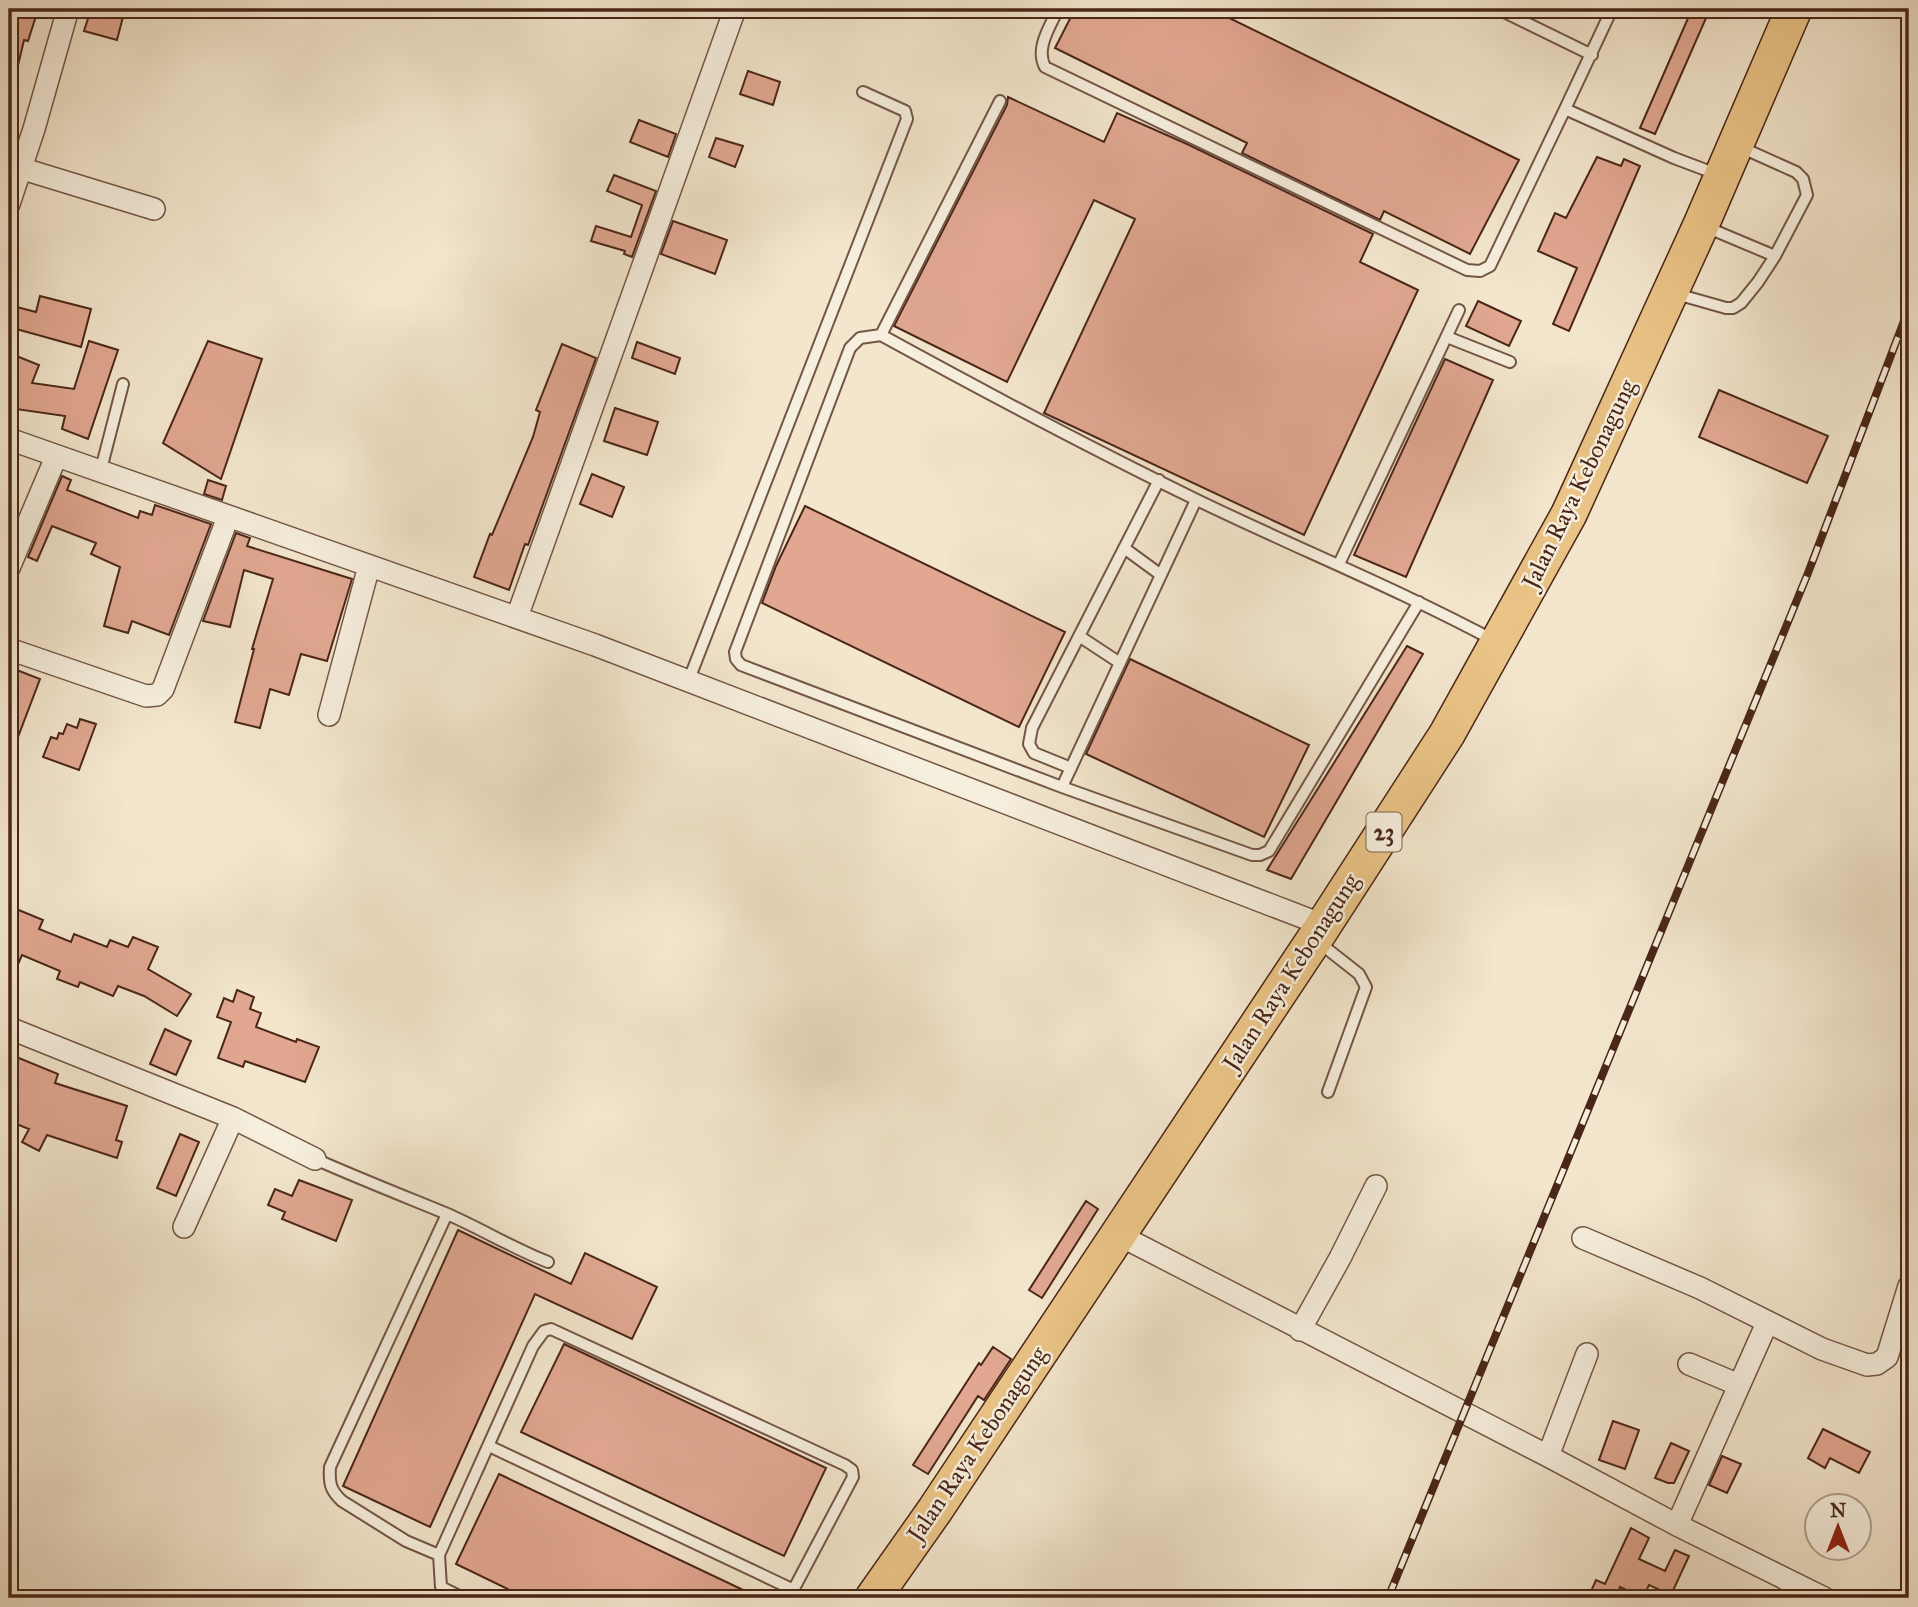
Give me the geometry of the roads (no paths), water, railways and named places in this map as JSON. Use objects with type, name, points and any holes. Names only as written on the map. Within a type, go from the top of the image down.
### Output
[{"type":"highway","name":"Jalan Raya Kebonagung","points":[[873,1598],[935,1510],[1319,932],[1447,734],[1569,514],[1671,293],[1794,9]]},
{"type":"street","points":[[9,204],[34,130],[68,9]]},
{"type":"street","points":[[517,617],[735,9]]},
{"type":"street","points":[[20,168],[154,209]]},
{"type":"street","points":[[9,439],[517,617],[1319,932]]},
{"type":"street","points":[[9,568],[56,457]]},
{"type":"street","points":[[9,649],[146,696],[157,695],[163,689],[228,517]]},
{"type":"street","points":[[329,715],[369,566]]},
{"type":"street","points":[[9,1028],[233,1118],[315,1158]]},
{"type":"street","points":[[184,1227],[233,1118]]},
{"type":"street","points":[[1300,1330],[1376,1186]]},
{"type":"street","points":[[1117,1234],[1677,1525],[1824,1598]]},
{"type":"street","points":[[1583,1238],[1700,1288],[1833,1353],[1867,1365],[1877,1364],[1887,1357],[1909,1286]]},
{"type":"street","points":[[1677,1525],[1768,1323]]},
{"type":"street","points":[[1548,1456],[1587,1354]]},
{"type":"street","points":[[1689,1364],[1739,1385]]},
{"type":"lane","points":[[1058,9],[1043,41],[1041,58],[1045,67],[1467,270],[1480,271],[1490,266],[1612,9]]},
{"type":"lane","points":[[1498,9],[1592,54]]},
{"type":"lane","points":[[688,682],[907,119],[905,111],[863,92]]},
{"type":"lane","points":[[881,335],[1000,101]]},
{"type":"lane","points":[[1565,109],[1722,177]]},
{"type":"lane","points":[[1671,293],[1733,308],[1741,303],[1775,256],[1807,195],[1804,179],[1796,172],[1736,145]]},
{"type":"lane","points":[[1701,225],[1775,256]]},
{"type":"lane","points":[[1339,564],[1459,310]]},
{"type":"lane","points":[[1419,602],[1269,851],[1260,855],[1252,855],[1062,787],[741,665],[735,652],[850,348],[860,338],[881,335],[1053,429],[1196,500],[1419,602],[1499,643]]},
{"type":"lane","points":[[1447,337],[1510,362]]},
{"type":"lane","points":[[100,473],[122,384]]},
{"type":"lane","points":[[1071,768],[1034,753],[1029,744],[1032,728],[1159,480]]},
{"type":"lane","points":[[1062,787],[1196,500]]},
{"type":"lane","points":[[1124,548],[1161,575]]},
{"type":"lane","points":[[1079,636],[1120,663]]},
{"type":"lane","points":[[1319,932],[1359,974],[1366,987],[1328,1092]]},
{"type":"lane","points":[[315,1158],[447,1214],[519,1251],[548,1262]]},
{"type":"lane","points":[[439,1555],[406,1541],[342,1501],[333,1493],[329,1482],[330,1467],[447,1214]]},
{"type":"lane","points":[[463,1598],[441,1587],[439,1555],[533,1346],[544,1331],[551,1329],[845,1465],[852,1470],[853,1477],[792,1594],[489,1446]]},
{"type":"railway","points":[[1388,1598],[1808,573],[1909,308]]}]
